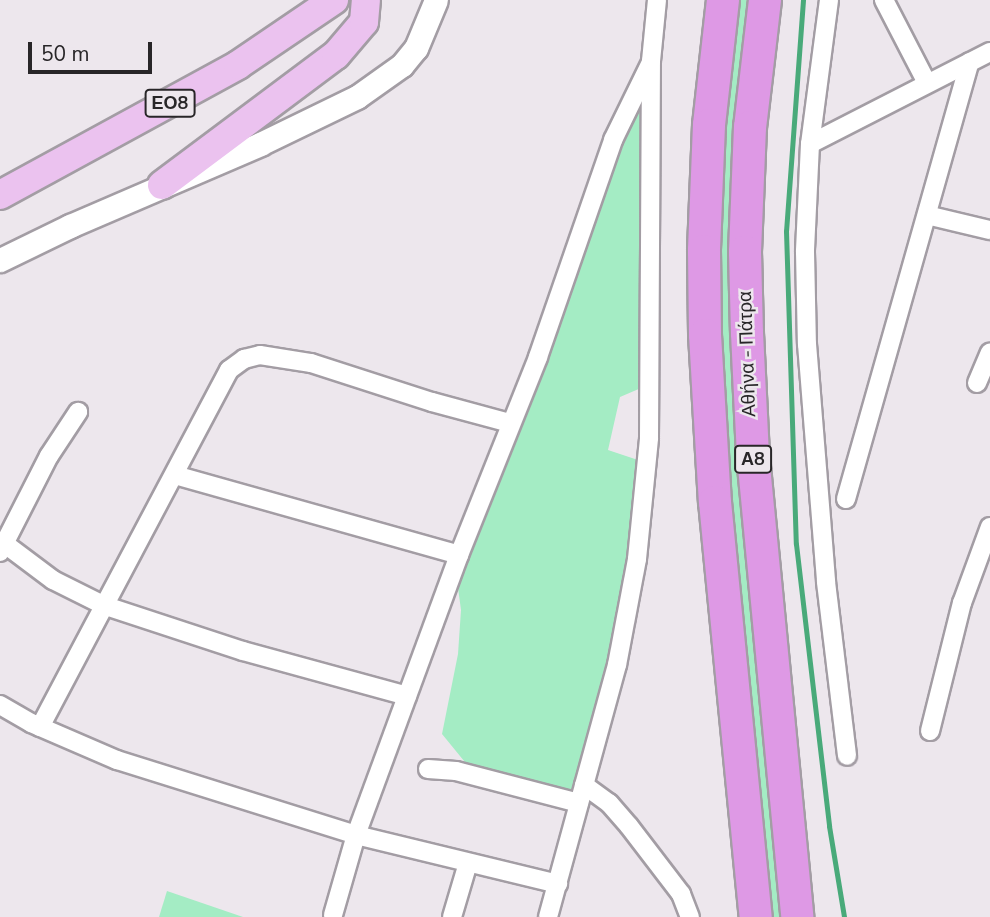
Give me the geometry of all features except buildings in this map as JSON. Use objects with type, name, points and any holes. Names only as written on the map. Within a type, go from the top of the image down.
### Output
[{"type":"highway","name":"Α8","points":[[723,0],[709,125],[704,251],[705,321],[713,470],[756,917]]},
{"type":"highway","name":"Αθήνα - Πάτρα","points":[[765,0],[750,127],[746,306],[754,466],[797,917]]},
{"type":"main road","name":"ΕΟ8","points":[[0,195],[238,65],[334,0]]},
{"type":"main road","points":[[162,186],[336,55],[364,22],[366,0]]},
{"type":"street","points":[[0,260],[318,118],[384,80],[416,48],[436,0]]},
{"type":"street","points":[[548,917],[617,665],[631,598],[649,438],[652,61],[657,0]]},
{"type":"street","points":[[828,0],[810,144],[805,252],[807,344],[826,582],[847,756]]},
{"type":"street","points":[[884,0],[927,83]]},
{"type":"street","points":[[810,144],[990,52]]},
{"type":"street","points":[[332,915],[356,835],[459,555],[542,345],[613,140],[652,61]]},
{"type":"street","points":[[846,499],[970,62]]},
{"type":"street","points":[[927,215],[990,230]]},
{"type":"street","points":[[977,383],[990,353]]},
{"type":"street","points":[[40,727],[229,370],[244,359],[260,355],[311,363],[423,399],[510,422]]},
{"type":"street","points":[[78,412],[49,456],[2,548],[53,580],[103,605],[243,651],[407,696]]},
{"type":"street","points":[[175,475],[459,555]]},
{"type":"street","points":[[930,731],[962,603],[990,527]]},
{"type":"street","points":[[0,705],[40,727],[117,760],[234,794],[356,835],[558,884]]},
{"type":"street","points":[[428,769],[456,771],[579,803]]},
{"type":"street","points":[[584,785],[609,803],[629,827],[681,894],[690,917]]},
{"type":"street","points":[[452,917],[468,863]]},
{"type":"green space","points":[[739,0],[748,0],[734,125],[728,251],[730,334],[740,498],[781,917],[772,917],[727,457],[721,334],[720,251],[725,124]]},
{"type":"green space","points":[[641,109],[647,151],[641,388],[620,397],[608,450],[641,461],[628,584],[602,704],[572,794],[469,767],[442,734],[458,654],[461,610],[458,588],[636,111]]},
{"type":"green space","points":[[167,891],[243,917],[159,917]]},
{"type":"waterway","points":[[803,0],[786,231],[796,544],[829,826],[844,917]]}]
